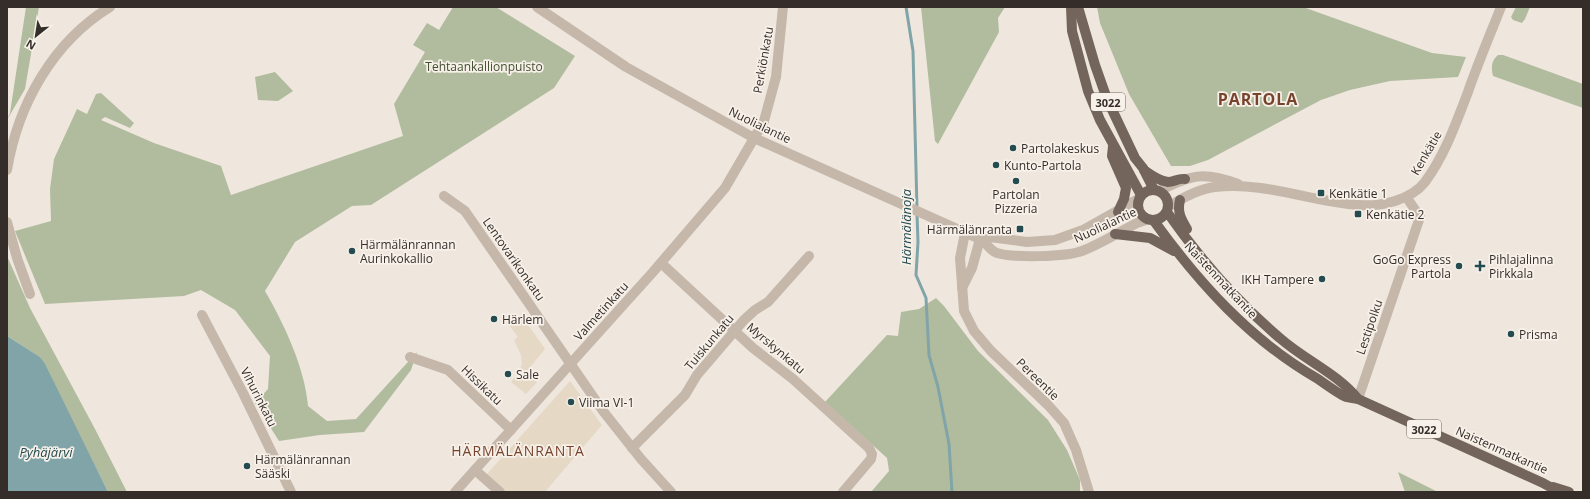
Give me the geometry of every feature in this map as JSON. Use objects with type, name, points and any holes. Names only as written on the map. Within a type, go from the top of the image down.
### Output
[{"type":"main road","name":"3022","points":[[1071,7],[1072,31],[1088,91],[1100,120],[1140,197]]},
{"type":"main road","name":"3022","points":[[1078,7],[1095,66],[1107,99],[1135,158],[1143,168],[1156,190]]},
{"type":"main road","points":[[1113,144],[1112,156],[1126,188],[1124,199],[1118,212]]},
{"type":"main road","points":[[1143,168],[1159,179],[1168,182],[1178,178],[1185,179]]},
{"type":"main road","points":[[1149,190],[1156,190],[1166,198],[1168,209],[1160,219],[1150,220],[1142,217],[1137,209],[1140,197],[1149,190]]},
{"type":"main road","points":[[1180,200],[1178,206],[1179,216],[1190,234],[1210,260],[1209,268]]},
{"type":"main road","name":"Naistenmatkantie","points":[[1168,209],[1209,268],[1245,307],[1281,340],[1349,387],[1358,398]]},
{"type":"main road","name":"Naistenmatkantie","points":[[1150,220],[1215,296],[1268,346],[1345,396],[1358,398],[1546,484],[1569,492]]},
{"type":"main road","points":[[1115,234],[1150,238],[1176,252]]},
{"type":"main road","name":"Naistenmatkantie","points":[[1546,484],[1559,492]]},
{"type":"street","points":[[7,170],[10,152],[24,112],[36,87],[53,59],[73,35],[94,17],[110,7]]},
{"type":"street","name":"Nuolialantie","points":[[537,7],[626,67],[754,138],[982,240],[997,253],[1038,256],[1061,255],[1083,251],[1137,223],[1150,220]]},
{"type":"street","name":"Perkiönkatu","points":[[754,138],[764,121],[776,77],[783,7]]},
{"type":"street","name":"Kenkätie","points":[[1156,190],[1185,179],[1208,176],[1222,178],[1246,186],[1360,206],[1382,204],[1407,198],[1425,183],[1440,158],[1454,128],[1501,7]]},
{"type":"street","name":"Valmetinkatu","points":[[455,492],[661,263],[725,188],[754,138]]},
{"type":"street","name":"Kenkätie","points":[[1168,209],[1180,200],[1211,187],[1246,186]]},
{"type":"street","name":"Lentovarikonkatu","points":[[444,196],[465,211],[571,363],[602,411],[671,492]]},
{"type":"street","name":"Nuolialantie","points":[[982,240],[990,237],[1027,242],[1055,240],[1077,233],[1118,212],[1140,197]]},
{"type":"street","name":"Lestipolku","points":[[1358,398],[1420,217],[1407,198]]},
{"type":"street","points":[[7,222],[17,258],[30,294]]},
{"type":"street","name":"Pereentie","points":[[965,233],[960,258],[964,311],[974,331],[991,351],[1064,423],[1076,450],[1090,492]]},
{"type":"street","points":[[962,289],[972,268],[982,240]]},
{"type":"street","name":"Tuiskunkatu","points":[[632,448],[685,395],[697,375],[735,331],[755,310],[768,302],[809,256]]},
{"type":"street","name":"Myrskynkatu","points":[[661,263],[754,348],[793,379],[869,448],[872,454],[867,464],[843,492]]},
{"type":"street","name":"Vihurinkatu","points":[[202,315],[292,492]]},
{"type":"street","name":"Hissikatu","points":[[410,356],[448,370],[511,430]]},
{"type":"street","points":[[475,470],[500,492]]},
{"type":"green space","points":[[26,7],[39,7],[25,89],[7,120],[10,113]]},
{"type":"green space","name":"Tehtaankallionpuisto","points":[[453,7],[496,7],[575,56],[554,88],[371,205],[352,206],[295,242],[265,291],[286,332],[298,362],[303,377],[308,406],[327,421],[356,419],[417,352],[411,370],[364,432],[320,435],[279,441],[255,403],[268,389],[270,356],[235,310],[201,290],[184,296],[45,304],[15,231],[51,221],[50,189],[54,159],[77,109],[87,114],[96,94],[101,93],[134,123],[130,128],[105,117],[101,120],[154,143],[221,166],[231,195],[403,136],[394,104],[425,52],[413,45],[427,23],[439,30]]},
{"type":"green space","points":[[921,7],[1005,7],[998,18],[999,32],[938,144],[935,141]]},
{"type":"green space","points":[[1097,7],[1303,7],[1432,53],[1466,57],[1458,77],[1390,81],[1350,90],[1321,100],[1208,160],[1190,166],[1171,166],[1129,94],[1100,23]]},
{"type":"green space","points":[[1516,7],[1530,7],[1522,23],[1513,20],[1511,17]]},
{"type":"green space","points":[[1498,55],[1503,55],[1583,84],[1583,108],[1493,76],[1492,65]]},
{"type":"green space","points":[[275,72],[293,91],[278,101],[258,100],[255,77]]},
{"type":"green space","points":[[7,256],[30,308],[127,492],[108,492],[40,357],[7,336]]},
{"type":"green space","points":[[936,298],[944,306],[978,351],[1048,420],[1067,450],[1080,480],[1080,492],[871,492],[889,471],[887,458],[825,402],[887,335],[898,336],[901,312],[919,309]]},
{"type":"green space","points":[[1398,472],[1438,492],[1405,492]]},
{"type":"shaded area","points":[[522,316],[545,349],[526,372],[537,382],[526,394],[511,382],[520,371],[522,363],[521,355],[514,340],[518,337],[509,325]]},
{"type":"shaded area","points":[[570,381],[602,425],[545,492],[507,492],[487,474]]},
{"type":"water","name":"Pyhäjärvi","points":[[7,336],[40,357],[45,364],[108,492],[7,492]]},
{"type":"waterway","name":"Härmälänoja","points":[[906,7],[913,51],[917,209]]},
{"type":"waterway","name":"Härmälänoja","points":[[917,214],[918,242],[916,275],[926,298],[929,355],[938,387],[949,444],[952,492]]},
{"type":"place","name":"Partolakeskus","points":[[1013,148]]},
{"type":"place","name":"Kunto-Partola","points":[[996,165]]},
{"type":"place","name":"Partolan Pizzeria","points":[[1016,181]]},
{"type":"place","name":"Kenkätie 1","points":[[1321,193]]},
{"type":"place","name":"Kenkätie 2","points":[[1358,214]]},
{"type":"place","name":"Härmälänranta","points":[[1020,229]]},
{"type":"place","name":"Härmälänrannan Aurinkokallio","points":[[352,251]]},
{"type":"place","name":"GoGo Express Partola","points":[[1459,266]]},
{"type":"place","name":"Pihlajalinna Pirkkala","points":[[1480,266]]},
{"type":"place","name":"IKH Tampere","points":[[1322,279]]},
{"type":"place","name":"Härlem","points":[[494,319]]},
{"type":"place","name":"Prisma","points":[[1511,334]]},
{"type":"place","name":"Sale","points":[[508,374]]},
{"type":"place","name":"Viima VI-1","points":[[571,402]]},
{"type":"place","name":"Härmälänrannan Sääski","points":[[247,466]]},
{"type":"district","name":"PARTOLA","points":[[1258,99]]},
{"type":"district","name":"HÄRMÄLÄNRANTA","points":[[518,450]]}]
